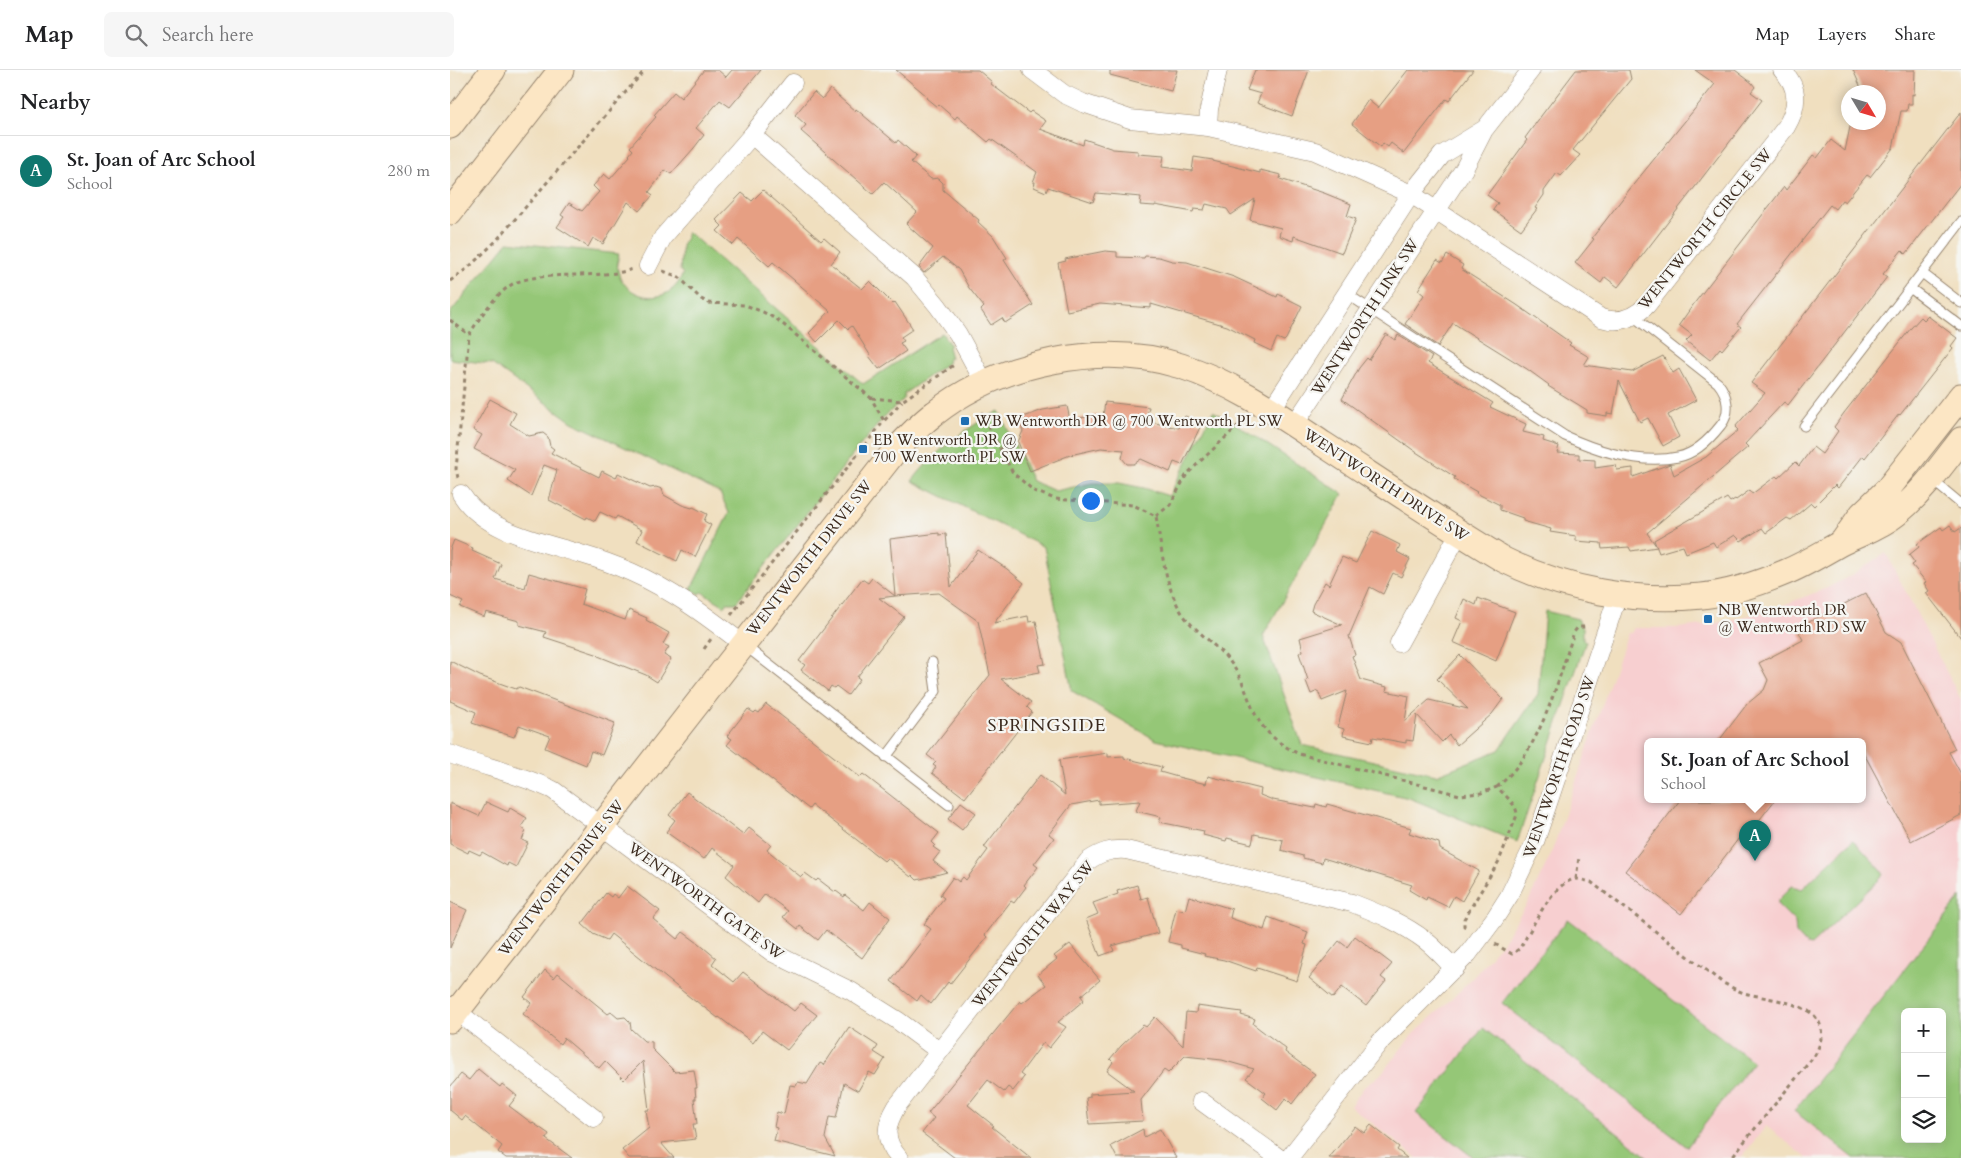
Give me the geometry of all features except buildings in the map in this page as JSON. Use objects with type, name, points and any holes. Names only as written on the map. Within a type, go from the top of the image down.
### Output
[{"type":"street","points":[[450,126],[493,70]]},
{"type":"street","points":[[450,212],[561,70]]},
{"type":"street","name":"WENTWORTH CIRCLE SW","points":[[1032,70],[1064,94],[1130,119],[1208,126],[1315,150],[1411,194],[1601,318],[1610,321],[1633,316],[1647,305],[1792,116],[1796,105],[1795,94],[1791,81],[1782,70]]},
{"type":"street","points":[[1208,126],[1209,109],[1218,70]]},
{"type":"street","points":[[1436,209],[1464,169],[1484,130],[1531,70]]},
{"type":"street","points":[[648,266],[663,237],[752,135],[793,83]]},
{"type":"street","points":[[1411,194],[1442,155],[1484,130]]},
{"type":"street","points":[[752,135],[914,277],[958,334],[984,384]]},
{"type":"street","name":"WENTWORTH LINK SW","points":[[1264,405],[1346,294],[1411,194]]},
{"type":"street","name":"WENTWORTH LINK SW","points":[[1294,425],[1436,209]]},
{"type":"street","name":"WENTWORTH DRIVE SW","points":[[452,1012],[602,825],[894,452],[935,412],[969,391],[1004,375],[1042,363],[1080,356],[1133,357],[1163,361],[1200,372],[1233,387],[1264,405],[1459,533],[1504,560],[1524,570],[1575,586],[1618,595],[1648,597],[1702,596],[1731,591],[1788,572],[1889,519],[1931,479],[1961,440]]},
{"type":"street","name":"WENTWORTH DRIVE SW","points":[[1842,542],[1862,514],[1888,490],[1961,396]]},
{"type":"street","points":[[461,494],[480,514],[514,533],[582,554],[630,572],[654,584],[696,608],[743,644]]},
{"type":"street","points":[[1399,643],[1459,533]]},
{"type":"street","name":"WENTWORTH ROAD SW","points":[[1288,1158],[1369,1054],[1400,1020],[1455,968],[1477,943],[1513,888],[1535,842],[1618,595]]},
{"type":"street","name":"WENTWORTH GATE SW","points":[[450,754],[475,764],[532,780],[553,790],[773,953],[851,991],[897,1020],[939,1051]]},
{"type":"street","name":"WENTWORTH WAY SW","points":[[899,1158],[890,1144],[887,1134],[889,1120],[897,1106],[1088,861],[1097,855],[1114,850],[1126,850],[1352,903],[1387,917],[1408,929],[1427,942],[1455,968]]},
{"type":"street","points":[[452,1012],[594,1118]]},
{"type":"street","points":[[1201,1101],[1279,1158]]},
{"type":"lane","points":[[1804,426],[1961,222]]},
{"type":"lane","points":[[1922,273],[1961,303]]},
{"type":"lane","points":[[1910,288],[1961,326]]},
{"type":"lane","points":[[1346,294],[1535,417],[1582,444],[1591,448],[1634,457],[1660,459],[1679,457],[1709,439],[1722,424],[1726,417],[1726,399],[1723,389],[1718,383],[1633,316]]},
{"type":"lane","points":[[1931,479],[1961,504]]},
{"type":"lane","points":[[743,644],[949,805]]},
{"type":"lane","points":[[886,757],[936,691],[932,662]]},
{"type":"path","points":[[450,281],[470,267],[496,241],[645,70]]},
{"type":"path","points":[[461,494],[456,469],[469,335],[480,317],[500,294],[513,284],[532,278],[615,273],[648,266],[679,277],[701,299],[709,303],[745,306],[763,312],[778,320],[871,398],[884,421]]},
{"type":"path","points":[[450,320],[469,335]]},
{"type":"path","points":[[704,649],[720,626],[733,613],[884,421],[902,401],[954,364]]},
{"type":"path","points":[[871,398],[902,401]]},
{"type":"path","points":[[1156,516],[1170,505],[1187,474],[1264,405]]},
{"type":"path","points":[[981,412],[1013,473],[1034,491],[1055,499],[1133,505],[1156,516]]},
{"type":"path","points":[[1156,516],[1171,592],[1188,621],[1231,662],[1243,681],[1259,722],[1268,734],[1283,746],[1299,754],[1460,794],[1481,793],[1497,788],[1510,777],[1532,744],[1553,694],[1574,632],[1578,627],[1585,627]]},
{"type":"path","points":[[1464,926],[1464,919],[1499,861],[1517,815],[1514,805],[1497,788]]},
{"type":"path","points":[[1576,879],[1579,857]]},
{"type":"path","points":[[1498,946],[1512,954],[1519,949],[1546,903],[1560,886],[1576,879],[1591,882],[1723,983],[1742,993],[1805,1008],[1817,1020],[1822,1032],[1821,1042],[1814,1055],[1731,1158]]},
{"type":"shaded area","points":[[1886,553],[1961,700],[1961,1158],[1807,1158],[1766,1126],[1741,1158],[1417,1158],[1350,1106],[1364,1087],[1380,1075],[1413,1034],[1476,974],[1503,941],[1527,904],[1551,854],[1627,633],[1631,633],[1634,628],[1677,628],[1713,624],[1768,611],[1827,588]]},
{"type":"green space","points":[[688,232],[863,384],[942,333],[950,345],[948,347],[951,358],[948,359],[947,363],[904,394],[904,399],[887,414],[863,442],[736,603],[727,603],[725,606],[702,592],[700,594],[691,589],[729,513],[720,493],[572,422],[492,364],[450,359],[450,313],[508,242],[619,254],[618,268],[622,280],[630,289],[641,295],[653,297],[665,294],[675,286],[683,273],[680,271],[682,246]]},
{"type":"green space","points":[[999,411],[1032,481],[1055,491],[1092,483],[1119,483],[1169,496],[1213,411],[1343,494],[1263,636],[1302,745],[1436,775],[1499,750],[1538,694],[1545,611],[1578,619],[1583,627],[1583,640],[1586,641],[1517,842],[1409,798],[1156,740],[1072,691],[1044,547],[912,481],[951,441]]},
{"type":"green space","points":[[1853,840],[1884,875],[1811,945],[1806,944],[1796,933],[1795,922],[1778,905],[1778,900],[1792,886],[1802,889]]},
{"type":"green space","points":[[1961,897],[1961,1158],[1854,1158],[1794,1111]]},
{"type":"green space","points":[[1568,919],[1753,1062],[1687,1147],[1502,1003]]},
{"type":"green space","points":[[1483,1028],[1649,1158],[1474,1158],[1416,1113]]},
{"type":"place","name":"WB Wentworth DR @ 700 Wentworth PL SW","points":[[965,421]]},
{"type":"place","name":"EB Wentworth DR @ 700 Wentworth PL SW","points":[[863,449]]},
{"type":"place","name":"NB Wentworth DR @ Wentworth RD SW","points":[[1708,619]]},
{"type":"place","name":"St. Joan of Arc School","points":[[1755,861]]},
{"type":"district","name":"SPRINGSIDE","points":[[1047,725]]}]
